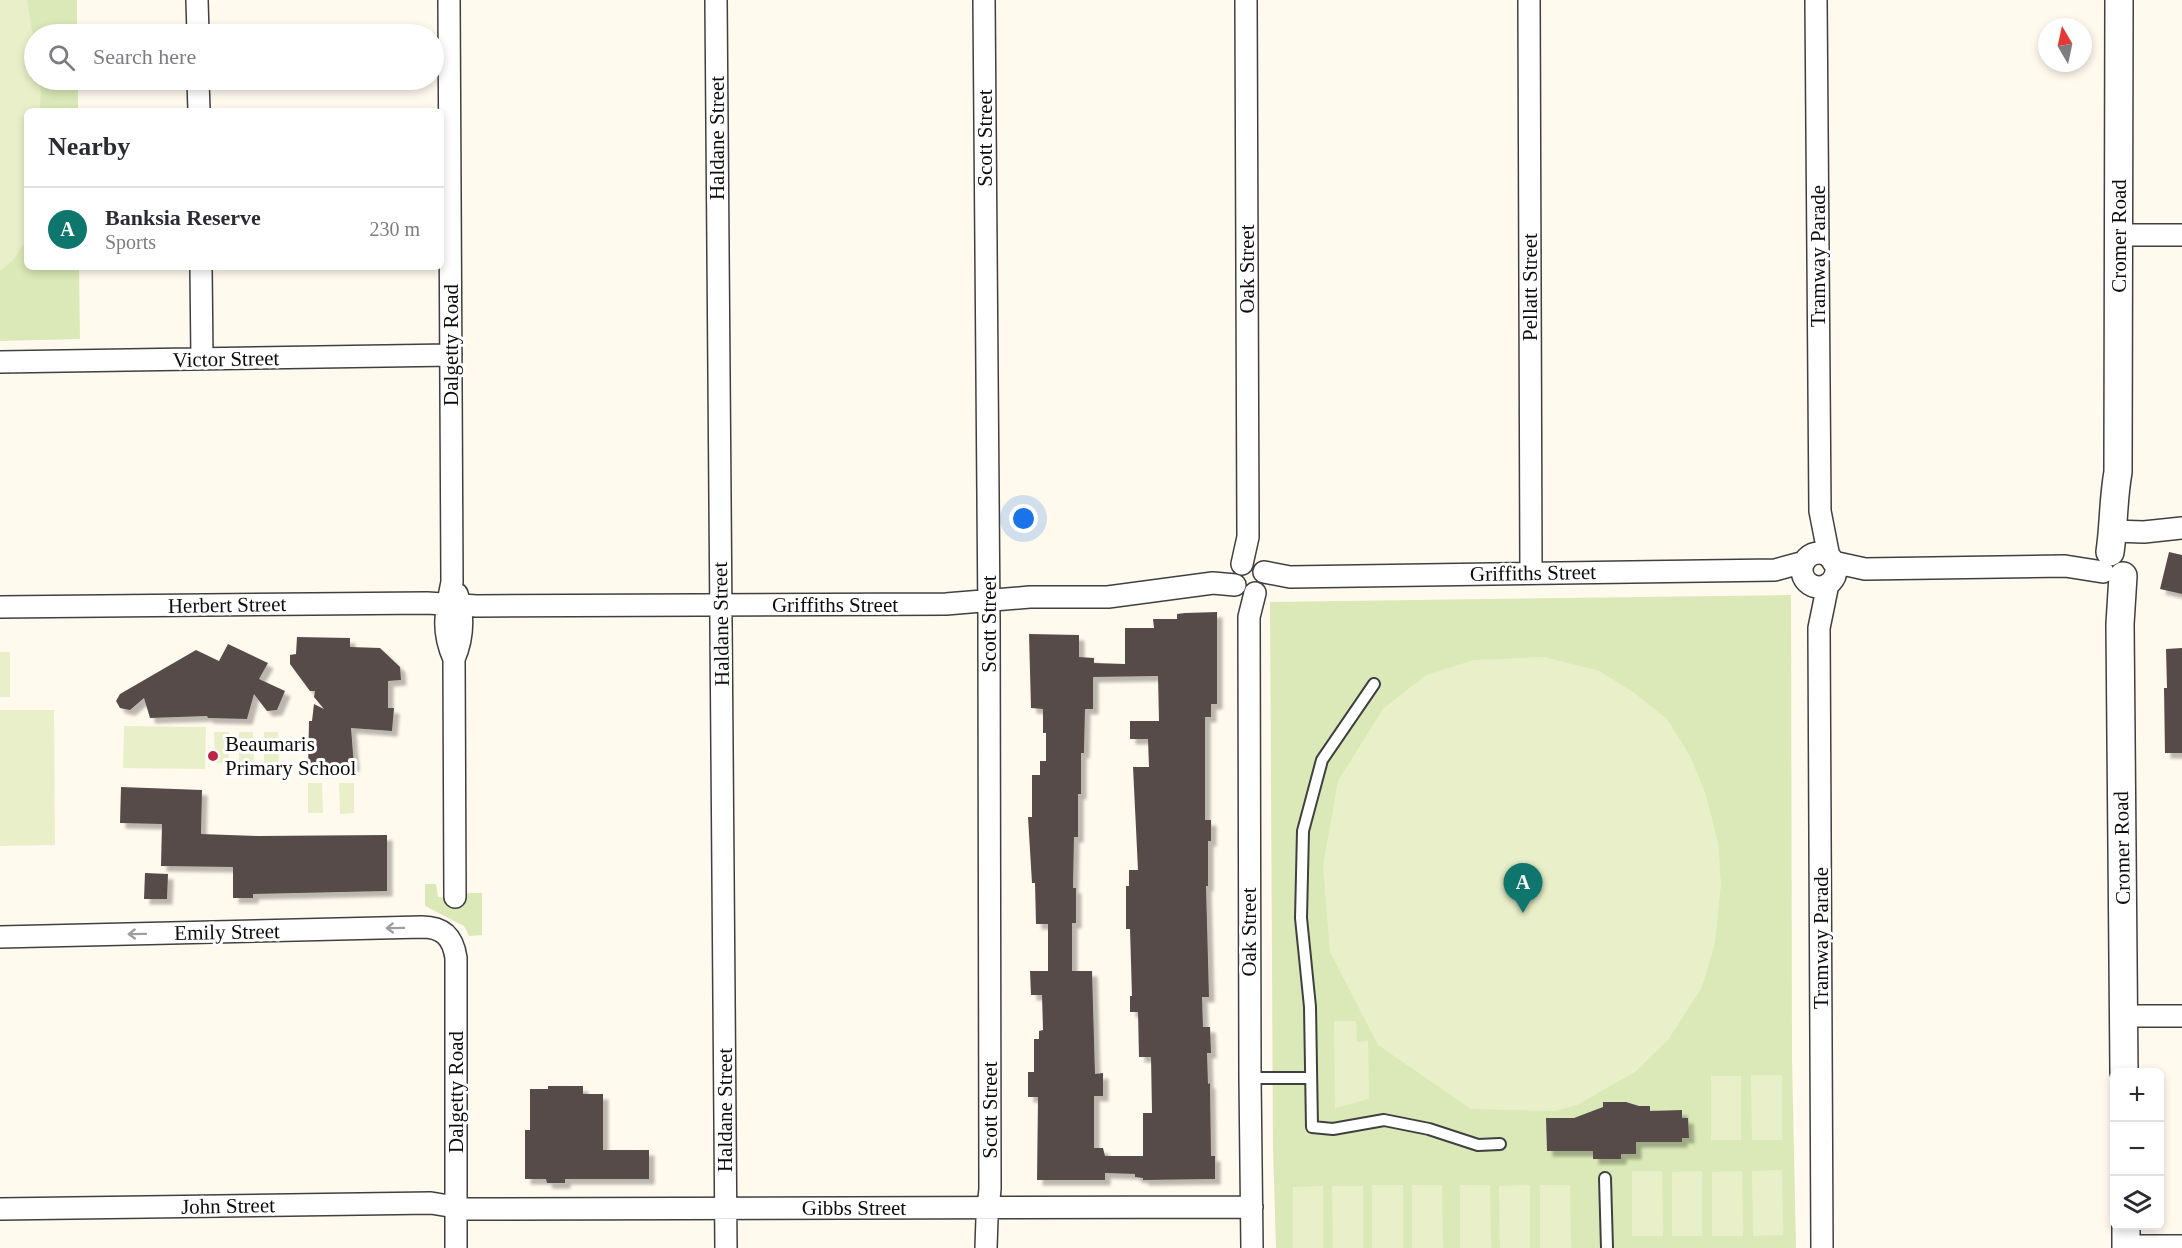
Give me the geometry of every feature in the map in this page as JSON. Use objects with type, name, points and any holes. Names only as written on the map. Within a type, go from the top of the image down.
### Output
[{"type":"street","points":[[197,0],[198,24]]},
{"type":"street","name":"Dalgetty Road","points":[[448,0],[454,605],[446,642],[454,659],[455,897]]},
{"type":"street","name":"Haldane Street","points":[[716,0],[726,1248]]},
{"type":"street","name":"Scott Street","points":[[984,0],[989,600],[990,1189],[986,1248]]},
{"type":"street","name":"Oak Street","points":[[1245,0],[1252,1248]]},
{"type":"street","name":"Pellatt Street","points":[[1529,0],[1531,573]]},
{"type":"street","name":"Tramway Parade","points":[[1816,0],[1822,1248]]},
{"type":"street","name":"Cromer Road","points":[[2119,0],[2118,472],[2113,501],[2120,624],[2124,1068]]},
{"type":"street","points":[[198,90],[199,108]]},
{"type":"street","points":[[2119,235],[2182,235]]},
{"type":"street","points":[[201,270],[202,359]]},
{"type":"street","name":"Victor Street","points":[[0,362],[451,355]]},
{"type":"street","name":"Griffiths Street","points":[[454,605],[946,604],[1030,597],[1108,597],[1249,578],[2065,566],[2115,550],[2157,523],[2181,528]]},
{"type":"street","name":"Herbert Street","points":[[0,607],[454,605]]},
{"type":"street","name":"Emily Street","points":[[0,937],[430,927],[442,930],[451,938]]},
{"type":"street","name":"Dalgetty Road","points":[[451,938],[456,958],[456,1248]]},
{"type":"street","points":[[2124,1016],[2182,1016]]},
{"type":"street","name":"John Street","points":[[0,1209],[431,1203],[456,1206]]},
{"type":"street","name":"Gibbs Street","points":[[456,1206],[467,1209],[1252,1207]]},
{"type":"street","points":[[2126,1240],[2182,1246]]},
{"type":"lane","points":[[1374,684],[1323,760],[1303,831],[1300,918],[1310,1007],[1312,1127],[1332,1130],[1384,1120],[1429,1129],[1478,1145],[1500,1144]]},
{"type":"lane","points":[[1250,1078],[1311,1078]]},
{"type":"lane","points":[[1605,1179],[1607,1248]]},
{"type":"green space","points":[[0,0],[77,0],[77,24],[24,24],[24,90],[78,90],[78,108],[24,108],[24,270],[79,270],[80,339],[0,341]]},
{"type":"green space","points":[[0,0],[27,0],[31,24],[24,24],[24,90],[41,90],[40,108],[24,108],[24,244],[13,260],[0,271]]},
{"type":"green space","points":[[1791,595],[1792,1060],[1796,1248],[1276,1248],[1273,1148],[1270,602]]},
{"type":"green space","points":[[0,652],[10,652],[10,697],[0,697]]},
{"type":"green space","points":[[1544,657],[1599,671],[1633,692],[1667,719],[1690,756],[1706,795],[1718,843],[1721,884],[1715,943],[1702,987],[1668,1040],[1635,1072],[1577,1105],[1555,1111],[1471,1109],[1378,1045],[1330,952],[1323,866],[1338,781],[1383,709],[1426,675],[1474,660]]},
{"type":"green space","points":[[0,710],[54,710],[55,845],[0,846]]},
{"type":"green space","points":[[124,726],[206,727],[205,769],[123,768]]},
{"type":"green space","points":[[214,732],[229,732],[229,763],[215,763]]},
{"type":"green space","points":[[239,732],[253,732],[254,763],[239,763]]},
{"type":"green space","points":[[264,732],[278,732],[279,763],[264,763]]},
{"type":"green space","points":[[308,783],[322,783],[323,813],[308,813]]},
{"type":"green space","points":[[339,783],[354,783],[354,813],[340,814]]},
{"type":"green space","points":[[425,884],[436,884],[438,897],[453,898],[465,893],[482,893],[482,935],[469,936],[464,926],[425,906]]},
{"type":"green space","points":[[1334,1021],[1356,1021],[1357,1042],[1368,1041],[1369,1099],[1335,1108]]},
{"type":"green space","points":[[1751,1075],[1782,1075],[1782,1140],[1752,1140]]},
{"type":"green space","points":[[1711,1076],[1741,1076],[1741,1140],[1711,1140]]},
{"type":"green space","points":[[1782,1170],[1783,1235],[1753,1236],[1752,1171]]},
{"type":"green space","points":[[1632,1171],[1662,1171],[1663,1236],[1632,1236]]},
{"type":"green space","points":[[1702,1171],[1702,1236],[1672,1236],[1672,1172]]},
{"type":"green space","points":[[1742,1171],[1743,1236],[1712,1236],[1712,1172]]},
{"type":"green space","points":[[1372,1185],[1403,1185],[1403,1248],[1372,1248]]},
{"type":"green space","points":[[1412,1185],[1442,1185],[1443,1248],[1412,1248]]},
{"type":"green space","points":[[1460,1185],[1490,1185],[1491,1248],[1460,1248]]},
{"type":"green space","points":[[1530,1185],[1530,1248],[1500,1248],[1499,1186]]},
{"type":"green space","points":[[1540,1185],[1570,1185],[1571,1248],[1540,1248]]},
{"type":"green space","points":[[1323,1186],[1323,1248],[1293,1248],[1293,1187]]},
{"type":"green space","points":[[1332,1186],[1363,1186],[1363,1248],[1333,1248]]},
{"type":"building","points":[[2169,552],[2182,555],[2182,594],[2160,589]]},
{"type":"building","points":[[1217,612],[1217,704],[1211,704],[1211,717],[1205,717],[1205,820],[1211,820],[1211,841],[1208,841],[1208,886],[1206,886],[1209,997],[1202,997],[1203,1027],[1210,1027],[1211,1053],[1207,1053],[1208,1084],[1210,1083],[1211,1156],[1215,1156],[1215,1179],[1143,1180],[1143,1178],[1135,1177],[1135,1174],[1105,1173],[1105,1180],[1037,1180],[1038,1097],[1028,1097],[1028,1072],[1034,1072],[1034,1039],[1039,1039],[1039,1031],[1043,1030],[1042,995],[1031,995],[1030,971],[1048,971],[1048,924],[1036,924],[1035,883],[1032,883],[1028,817],[1032,817],[1032,775],[1040,775],[1040,761],[1046,761],[1046,733],[1043,733],[1043,709],[1031,708],[1029,634],[1079,635],[1079,657],[1094,658],[1094,663],[1125,664],[1125,628],[1154,628],[1153,619],[1177,619],[1177,614]],"holes":[[[1158,676],[1159,721],[1130,721],[1130,739],[1148,739],[1149,767],[1133,767],[1138,870],[1129,870],[1129,886],[1126,886],[1126,929],[1130,929],[1132,996],[1130,996],[1130,1012],[1138,1012],[1139,1057],[1151,1057],[1152,1113],[1143,1113],[1143,1156],[1105,1156],[1103,1148],[1094,1148],[1094,1096],[1103,1096],[1103,1073],[1095,1074],[1092,971],[1072,971],[1072,923],[1076,923],[1076,888],[1073,888],[1074,837],[1078,837],[1078,794],[1081,794],[1081,753],[1084,753],[1085,709],[1093,709],[1093,677]]]},
{"type":"building","points":[[297,637],[350,638],[350,647],[380,648],[400,667],[401,680],[388,681],[388,708],[394,708],[392,731],[351,728],[354,766],[332,766],[332,771],[308,770],[309,721],[312,721],[314,704],[324,709],[314,697],[315,691],[310,691],[290,664],[290,655],[296,654]]},
{"type":"building","points":[[228,644],[268,663],[259,679],[285,691],[277,710],[267,711],[254,694],[247,719],[208,718],[207,716],[150,718],[144,698],[130,710],[120,708],[116,701],[120,694],[196,650],[219,661]]},
{"type":"building","points":[[2182,648],[2182,753],[2165,753],[2166,649]]},
{"type":"building","points":[[121,787],[202,790],[201,834],[387,835],[387,891],[253,894],[253,898],[233,898],[233,867],[161,866],[162,824],[120,823]]},
{"type":"building","points":[[145,873],[168,874],[167,899],[144,899]]},
{"type":"building","points":[[548,1086],[583,1086],[583,1094],[603,1094],[603,1150],[649,1150],[649,1179],[565,1179],[565,1183],[547,1183],[546,1179],[525,1179],[525,1130],[530,1130],[530,1089],[548,1089]]},
{"type":"building","points":[[1603,1102],[1626,1102],[1639,1106],[1650,1106],[1650,1111],[1682,1110],[1682,1118],[1688,1118],[1689,1138],[1682,1138],[1682,1142],[1636,1142],[1636,1154],[1621,1154],[1621,1159],[1593,1159],[1593,1151],[1547,1151],[1546,1118],[1574,1118],[1603,1107]]},
{"type":"place","name":"Beaumaris Primary School","points":[[213,756]]},
{"type":"place","name":"Banksia Reserve","points":[[1523,913]]}]
